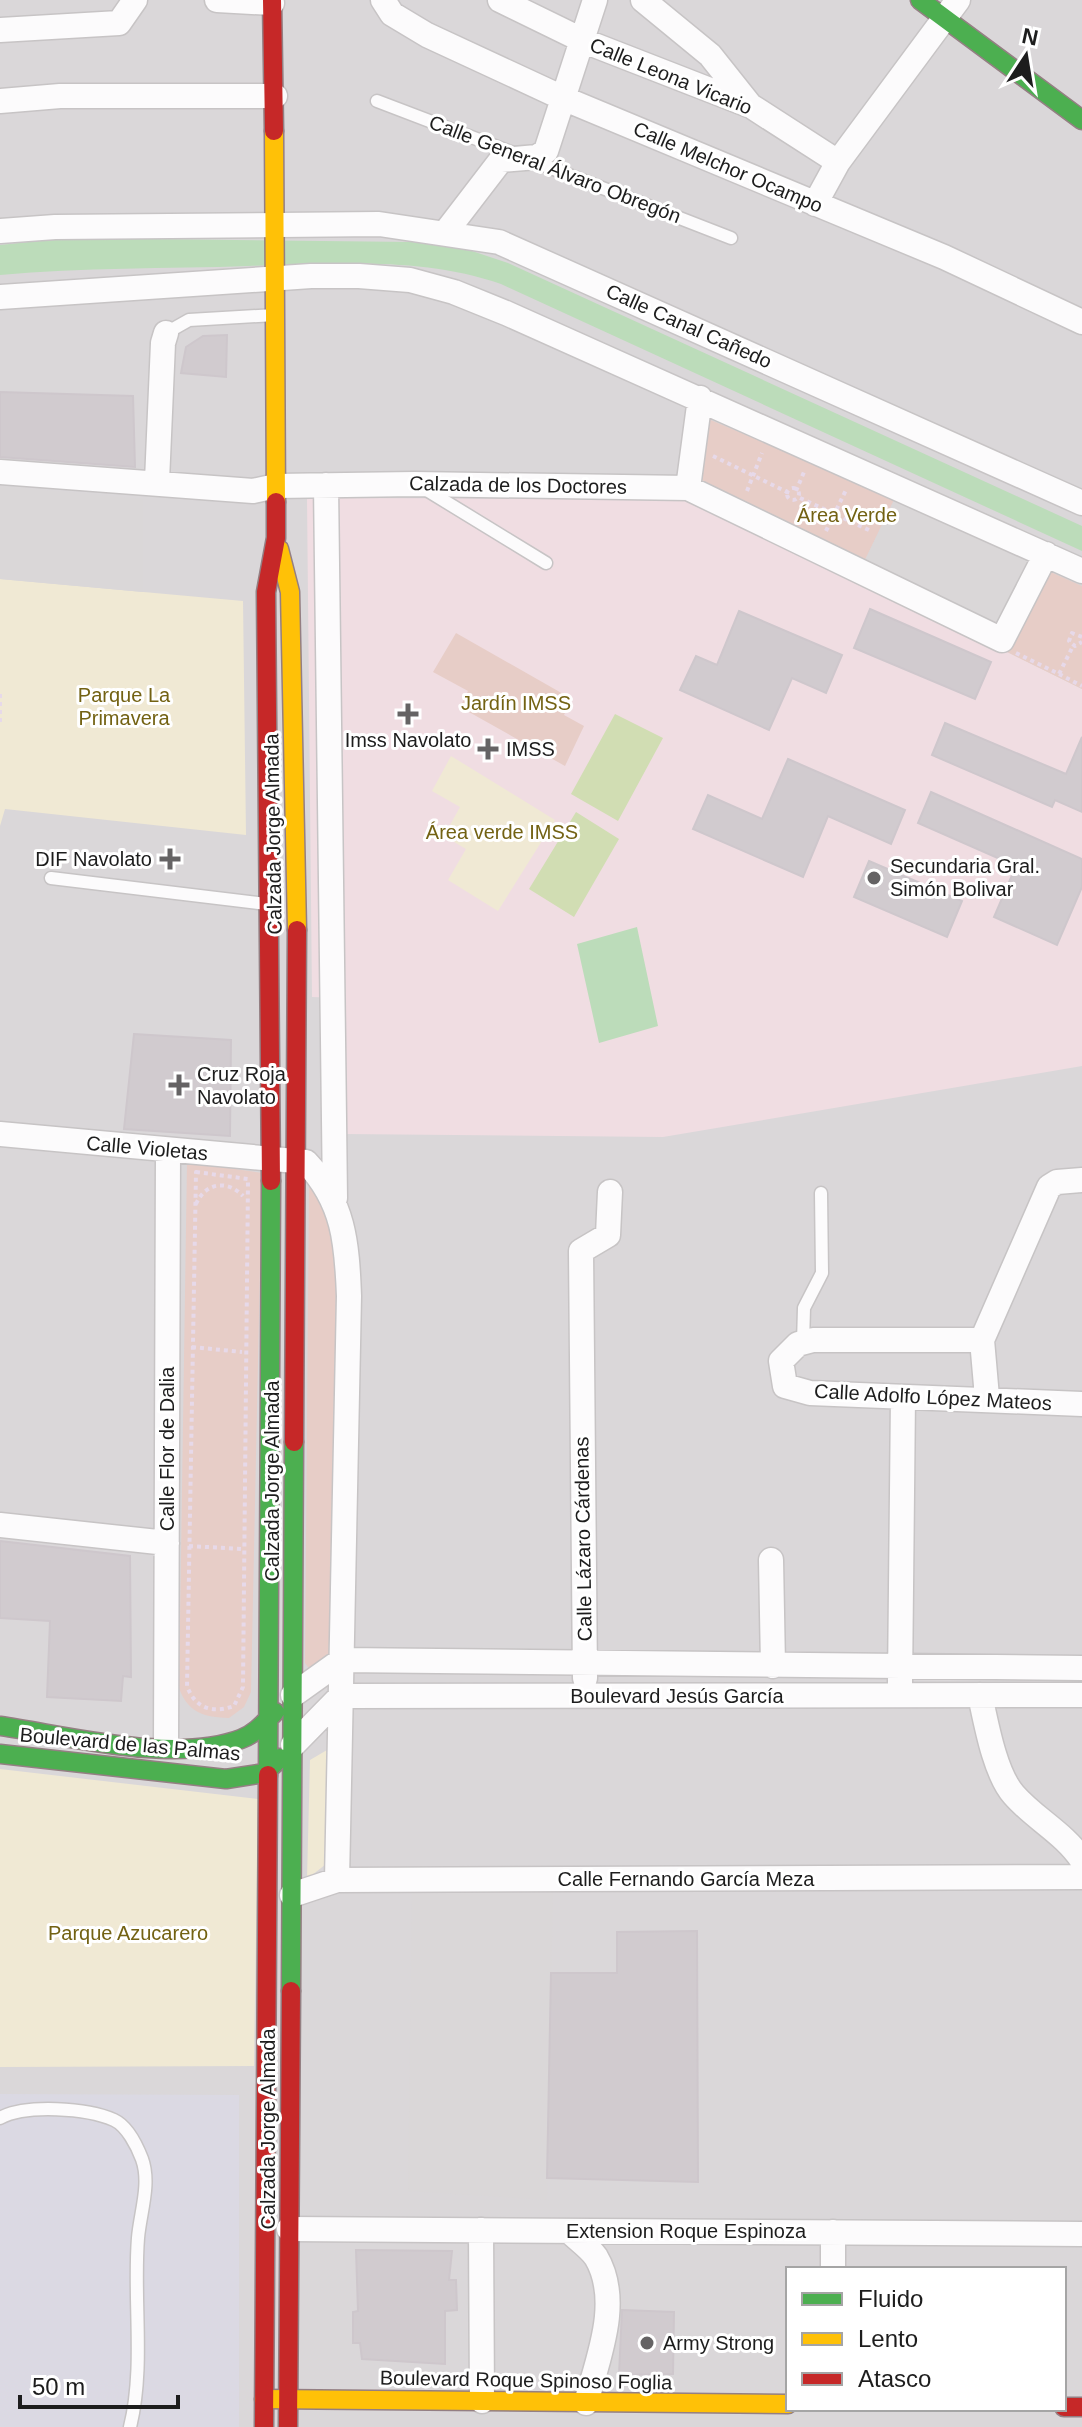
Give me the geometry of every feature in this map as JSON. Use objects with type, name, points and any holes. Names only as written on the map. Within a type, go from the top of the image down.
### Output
[{"type":"street","points":[[0,30],[119,23],[135,0]]},
{"type":"street","points":[[217,0],[272,2],[276,227]]},
{"type":"street","name":"Calle Melchor Ocampo","points":[[383,0],[392,14],[427,35],[565,99],[944,257],[1082,322]]},
{"type":"street","name":"Calle Leona Vicario","points":[[500,0],[584,41],[751,106],[838,162]]},
{"type":"street","points":[[445,233],[501,160],[537,157],[546,151],[595,0]]},
{"type":"street","points":[[643,0],[710,55],[751,106]]},
{"type":"street","points":[[920,0],[951,10],[1082,120]]},
{"type":"street","points":[[815,204],[838,162],[951,10]]},
{"type":"street","points":[[0,101],[60,96],[275,96]]},
{"type":"street","name":"Calle Canal Cañedo","points":[[0,231],[55,227],[379,224],[499,242],[1082,503]]},
{"type":"street","name":"Calzada Jorge Almada","points":[[276,227],[276,538],[266,592],[270,904],[282,1159],[293,1695],[288,2427]]},
{"type":"street","points":[[0,297],[277,275],[410,280],[454,292],[700,398],[1082,571]]},
{"type":"street","points":[[157,481],[166,333]]},
{"type":"street","points":[[688,488],[700,398]]},
{"type":"street","name":"Calzada de los Doctores","points":[[0,472],[157,481],[253,491],[276,486],[415,484],[688,488],[1007,646]]},
{"type":"street","points":[[326,485],[335,1201],[348,1248],[349,1296],[337,1880]]},
{"type":"street","name":"Calzada Jorge Almada","points":[[264,2427],[266,1720],[282,1159],[297,905],[290,592],[276,538]]},
{"type":"street","points":[[1007,646],[1046,554]]},
{"type":"street","name":"Calle Violetas","points":[[0,1134],[282,1159]]},
{"type":"street","name":"Calle Flor de Dalia","points":[[166,1746],[178,1544],[168,1151]]},
{"type":"street","points":[[282,1159],[306,1162],[335,1201]]},
{"type":"street","points":[[987,1397],[982,1340],[1049,1187],[1057,1182],[1082,1180]]},
{"type":"street","name":"Calle Lázaro Cárdenas","points":[[586,1696],[580,1382],[581,1251],[608,1235],[610,1192]]},
{"type":"street","points":[[803,1343],[982,1340]]},
{"type":"street","name":"Calle Adolfo López Mateos","points":[[803,1343],[787,1351],[781,1361],[785,1386],[810,1393],[987,1397],[1006,1402],[1082,1404]]},
{"type":"street","points":[[901,1695],[903,1397]]},
{"type":"street","points":[[0,1525],[178,1544]]},
{"type":"street","points":[[771,1560],[773,1666]]},
{"type":"street","points":[[293,1695],[342,1660]]},
{"type":"street","name":"Boulevard Jesús García","points":[[342,1660],[1082,1668]]},
{"type":"street","name":"Boulevard de las Palmas","points":[[0,1726],[166,1746],[233,1742],[244,1739],[293,1695]]},
{"type":"street","points":[[980,1695],[989,1738],[1012,1794],[1071,1844],[1082,1860]]},
{"type":"street","name":"Boulevard Jesús García","points":[[341,1696],[1082,1695]]},
{"type":"street","points":[[293,1745],[341,1696]]},
{"type":"street","name":"Boulevard de las Palmas","points":[[0,1754],[226,1779],[265,1773],[293,1745]]},
{"type":"street","name":"Calle Fernando García Meza","points":[[292,1895],[337,1880],[1082,1877]]},
{"type":"street","name":"Extension Roque Espinoza","points":[[289,2229],[1082,2234]]},
{"type":"street","points":[[481,2230],[482,2401]]},
{"type":"street","points":[[569,2231],[596,2257],[609,2296],[604,2335],[586,2403]]},
{"type":"street","points":[[833,2232],[833,2267]]},
{"type":"street","name":"Boulevard Roque Spinoso Foglia","points":[[264,2399],[786,2404]]},
{"type":"lane","name":"Calle General Álvaro Obregón","points":[[377,101],[487,140],[525,158],[731,238]]},
{"type":"lane","points":[[166,333],[189,320],[277,315]]},
{"type":"lane","points":[[415,484],[546,563]]},
{"type":"lane","points":[[51,878],[297,905]]},
{"type":"lane","points":[[803,1343],[804,1308],[822,1273],[821,1193]]},
{"type":"lane","points":[[265,2048],[291,2048]]},
{"type":"lane","points":[[0,2118],[35,2109],[70,2111],[115,2120],[128,2132],[142,2160],[146,2179],[138,2238],[135,2369],[130,2427]]},
{"type":"path","points":[[750,447],[776,459]]},
{"type":"path","points":[[744,498],[762,453]]},
{"type":"path","points":[[706,464],[708,454],[787,492]]},
{"type":"path","points":[[790,465],[818,478]]},
{"type":"path","points":[[796,491],[804,472]]},
{"type":"path","points":[[832,484],[858,496]]},
{"type":"path","points":[[788,488],[802,494],[800,498],[798,501],[785,495],[788,488]]},
{"type":"path","points":[[823,536],[846,490]]},
{"type":"path","points":[[787,507],[792,498]]},
{"type":"path","points":[[800,498],[871,531]]},
{"type":"path","points":[[865,542],[877,519]]},
{"type":"path","points":[[1059,674],[1081,637],[1082,626]]},
{"type":"path","points":[[1073,646],[1069,636],[1081,637]]},
{"type":"path","points":[[1007,646],[1082,686]]},
{"type":"path","points":[[0,694],[0,723]]},
{"type":"path","points":[[196,1172],[248,1179],[243,1687],[234,1706],[212,1710],[191,1698],[187,1686],[178,1544],[192,1347],[196,1172]]},
{"type":"path","points":[[195,1206],[202,1192],[221,1185],[236,1189],[248,1208]]},
{"type":"path","points":[[192,1347],[247,1352]]},
{"type":"path","points":[[178,1544],[245,1549]]},
{"type":"shaded area","points":[[0,0],[1082,0],[1082,2427],[0,2427]]},
{"type":"shaded area","points":[[66,238],[412,242],[463,248],[508,263],[1082,526],[1082,551],[501,284],[440,269],[376,264],[93,269],[0,275],[0,245]]},
{"type":"shaded area","points":[[0,486],[143,499],[143,592],[0,579]]},
{"type":"shaded area","points":[[307,498],[700,499],[1082,689],[1082,1066],[663,1137],[344,1134],[342,998],[312,997]]},
{"type":"shaded area","points":[[895,498],[1033,564],[1001,629],[865,560]]},
{"type":"shaded area","points":[[615,714],[663,738],[618,821],[571,794]]},
{"type":"shaded area","points":[[576,812],[619,839],[574,917],[529,889]]},
{"type":"shaded area","points":[[637,927],[658,1026],[599,1043],[577,944]]},
{"type":"shaded area","points":[[412,1882],[553,1887],[547,2200],[408,2191]]},
{"type":"shaded area","points":[[0,2094],[239,2095],[239,2427],[0,2427]]},
{"type":"green space","name":"Área Verde","points":[[706,418],[895,498],[865,560],[705,484],[701,477]]},
{"type":"green space","points":[[1044,569],[1082,586],[1082,689],[1007,652]]},
{"type":"green space","name":"Parque La Primavera","points":[[0,579],[243,601],[246,835],[5,809],[0,826]]},
{"type":"green space","name":"Jardín IMSS","points":[[456,633],[572,699],[564,715],[584,726],[565,766],[460,707],[468,691],[433,672]]},
{"type":"green space","name":"Área verde IMSS","points":[[451,756],[555,820],[498,911],[448,880],[466,849],[444,836],[460,807],[432,791]]},
{"type":"green space","points":[[187,1162],[262,1173],[251,1692],[244,1707],[229,1718],[198,1712],[187,1703],[179,1688]]},
{"type":"green space","points":[[309,1185],[325,1201],[336,1245],[334,1634],[329,1661],[313,1674],[305,1663]]},
{"type":"green space","points":[[327,1750],[330,1861],[307,1879],[310,1760]]},
{"type":"green space","name":"Parque Azucarero","points":[[0,1769],[258,1799],[254,2066],[0,2067]]},
{"type":"building","points":[[227,335],[226,377],[181,373],[186,347],[203,336]]},
{"type":"building","points":[[0,392],[133,396],[135,467],[0,457]]},
{"type":"building","points":[[870,609],[991,662],[975,699],[854,648]]},
{"type":"building","points":[[739,611],[842,655],[826,693],[792,678],[769,730],[680,690],[696,656],[717,665]]},
{"type":"building","points":[[945,723],[1066,774],[1082,737],[1082,812],[1055,800],[1052,807],[932,755]]},
{"type":"building","points":[[788,759],[905,810],[891,844],[828,816],[803,877],[693,829],[708,795],[762,819]]},
{"type":"building","points":[[931,792],[1082,859],[1082,887],[1057,945],[994,917],[1016,866],[918,823]]},
{"type":"building","points":[[869,861],[962,901],[947,937],[854,897]]},
{"type":"building","name":"Cruz Roja Navolato","points":[[134,1034],[231,1040],[230,1136],[124,1129]]},
{"type":"building","points":[[0,1541],[130,1556],[131,1677],[123,1676],[121,1701],[47,1697],[50,1621],[0,1618]]},
{"type":"building","points":[[697,1931],[698,2182],[547,2178],[551,1973],[617,1973],[617,1932]]},
{"type":"building","points":[[356,2250],[452,2251],[449,2280],[456,2280],[457,2310],[445,2311],[445,2364],[362,2359],[360,2343],[353,2343],[353,2312],[358,2311]]},
{"type":"building","name":"Army Strong","points":[[622,2310],[674,2312],[673,2374],[619,2375]]},
{"type":"traffic: fast","points":[[920,0],[1082,120]]},
{"type":"traffic: fast","points":[[268,1775],[271,1181]]},
{"type":"traffic: fast","points":[[291,1991],[294,1442]]},
{"type":"traffic: fast","points":[[0,1726],[122,1746],[185,1749],[215,1746],[246,1737],[275,1712]]},
{"type":"traffic: fast","points":[[0,1754],[226,1779],[265,1773],[280,1758]]},
{"type":"traffic: slow","points":[[274,131],[276,502]]},
{"type":"traffic: slow","points":[[279,549],[290,592],[297,930]]},
{"type":"traffic: slow","points":[[264,2399],[786,2404]]},
{"type":"traffic: jam","points":[[272,0],[274,131]]},
{"type":"traffic: jam","points":[[271,1181],[266,592],[276,538],[276,502]]},
{"type":"traffic: jam","points":[[294,1442],[297,930]]},
{"type":"traffic: jam","points":[[264,2427],[268,1775]]},
{"type":"traffic: jam","points":[[288,2427],[291,1991]]},
{"type":"traffic: jam","points":[[1066,2407],[1082,2407]]},
{"type":"place","name":"Imss Navolato","points":[[408,714]]},
{"type":"place","name":"IMSS","points":[[488,749]]},
{"type":"place","name":"DIF Navolato","points":[[170,859]]},
{"type":"place","name":"Secundaria Gral. Simón Bolivar","points":[[874,878]]},
{"type":"place","name":"Cruz Roja Navolato","points":[[179,1085]]},
{"type":"place","name":"Army Strong","points":[[647,2343]]}]
